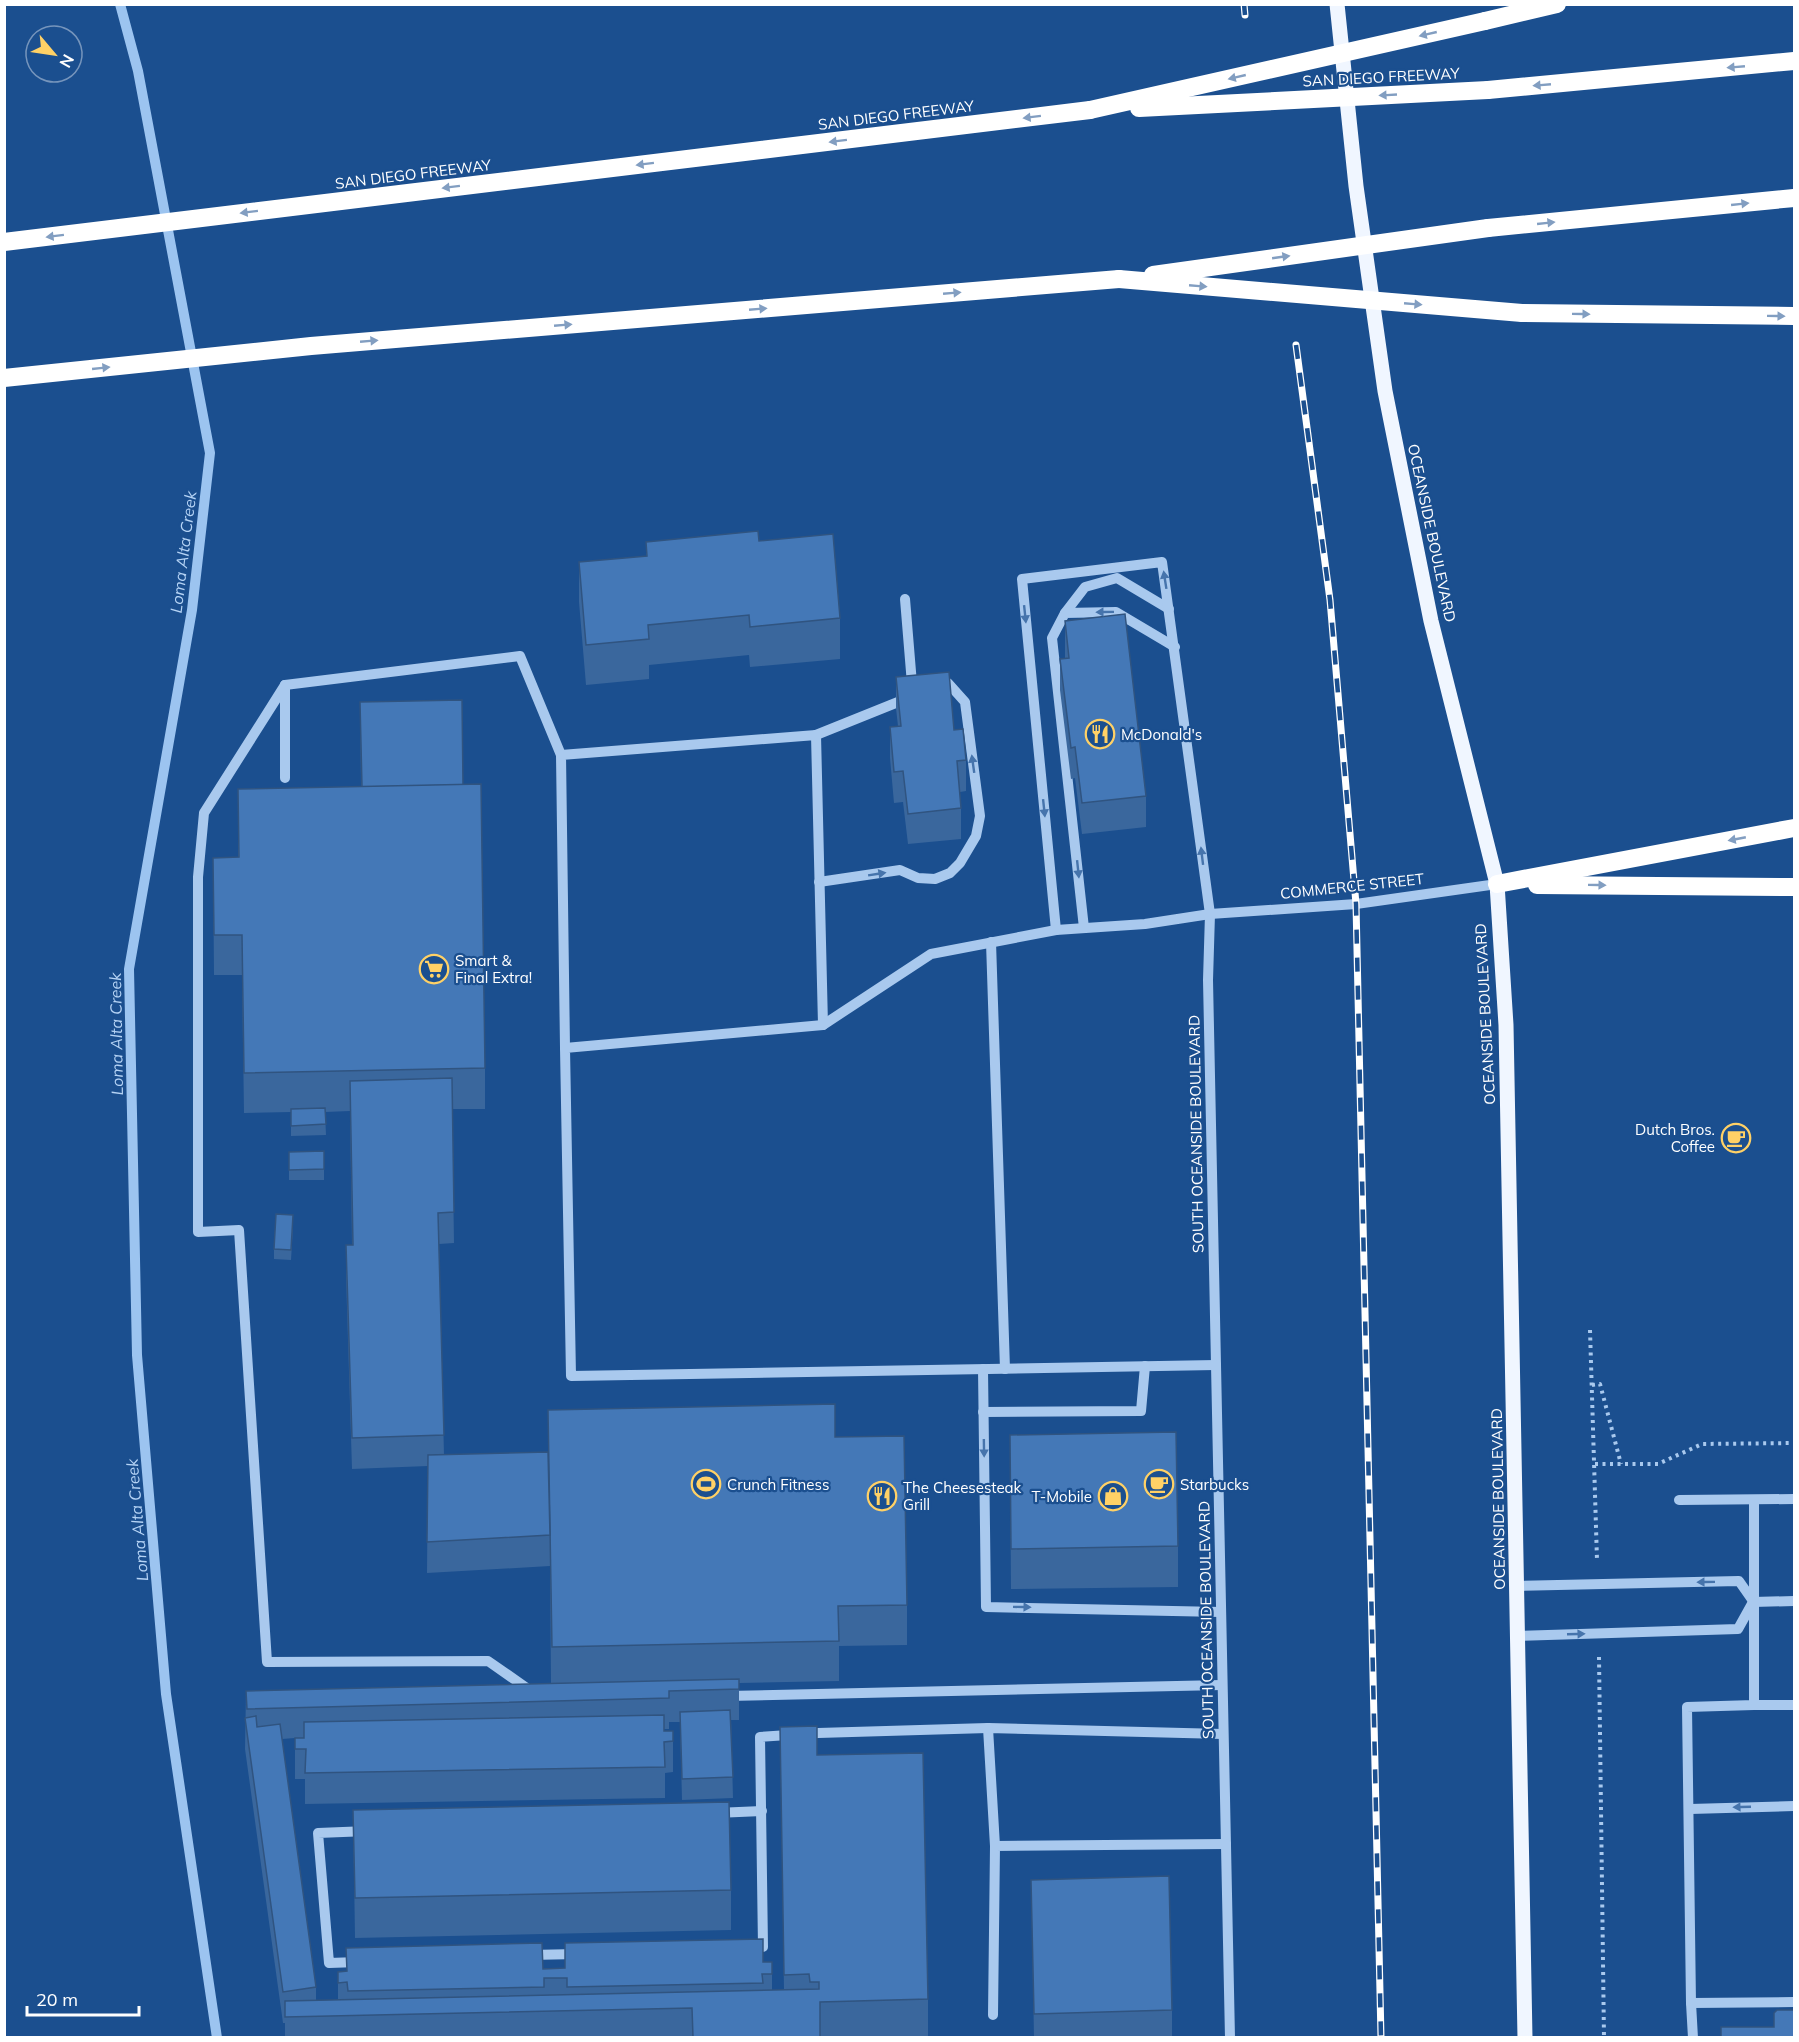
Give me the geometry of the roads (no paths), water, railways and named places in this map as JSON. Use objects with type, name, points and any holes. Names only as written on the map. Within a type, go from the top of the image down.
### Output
[{"type":"highway","points":[[1090,110],[1557,4]]},
{"type":"highway","name":"SAN DIEGO FREEWAY","points":[[4,242],[1090,110],[1488,90],[1794,61]]},
{"type":"highway","points":[[4,378],[311,346],[1119,279],[1488,228],[1794,198]]},
{"type":"highway","points":[[1119,279],[1522,314],[1794,316]]},
{"type":"highway","points":[[1497,884],[1794,828]]},
{"type":"highway","points":[[1497,884],[1794,887]]},
{"type":"main road","name":"OCEANSIDE BOULEVARD","points":[[1337,4],[1356,186],[1385,391],[1431,621],[1497,884],[1506,1025],[1525,2037]]},
{"type":"street","name":"SOUTH OCEANSIDE BOULEVARD","points":[[1056,930],[1022,579],[1162,562],[1210,914],[1208,980],[1230,2037]]},
{"type":"street","points":[[1084,928],[1052,638],[1065,613],[1085,587],[1117,578],[1169,609]]},
{"type":"street","points":[[561,755],[816,735],[913,696],[905,599]]},
{"type":"street","points":[[1065,613],[1116,612],[1175,647]]},
{"type":"street","points":[[285,685],[520,656],[561,755],[571,1376],[1216,1365]]},
{"type":"street","points":[[819,882],[900,870],[918,878],[935,879],[950,873],[960,863],[976,836],[980,816],[964,702],[948,683],[912,684]]},
{"type":"street","points":[[285,685],[285,778]]},
{"type":"street","points":[[285,685],[204,813],[198,877],[198,1232],[239,1230],[267,1662],[488,1661],[544,1700]]},
{"type":"street","points":[[566,1048],[823,1026],[816,735]]},
{"type":"street","name":"COMMERCE STREET","points":[[823,1026],[931,954],[1056,930],[1145,924],[1210,914],[1356,904],[1497,884]]},
{"type":"street","points":[[991,942],[1005,1369]]},
{"type":"street","points":[[983,1412],[1141,1411],[1145,1366]]},
{"type":"street","points":[[983,1369],[986,1607],[1221,1612]]},
{"type":"street","points":[[1679,1500],[1794,1499]]},
{"type":"street","points":[[1754,1500],[1754,1705]]},
{"type":"street","points":[[1518,1586],[1739,1581],[1753,1602]]},
{"type":"street","points":[[1753,1602],[1794,1601]]},
{"type":"street","points":[[1518,1636],[1738,1629],[1753,1602]]},
{"type":"street","points":[[711,1696],[1222,1685]]},
{"type":"street","points":[[1693,2037],[1687,1707],[1794,1705]]},
{"type":"street","points":[[751,1947],[763,1947],[760,1737],[988,1728],[1223,1734]]},
{"type":"street","points":[[988,1728],[995,1846],[993,2015]]},
{"type":"street","points":[[1690,1809],[1794,1806]]},
{"type":"street","points":[[703,1814],[762,1811]]},
{"type":"street","points":[[365,1961],[329,1963],[318,1833],[376,1830]]},
{"type":"street","points":[[995,1846],[1226,1844]]},
{"type":"street","points":[[517,1956],[587,1953]]},
{"type":"street","points":[[1691,2003],[1794,2002]]},
{"type":"waterway","name":"Loma Alta Creek","points":[[120,4],[138,71],[210,453],[192,610],[129,969],[137,1355],[166,1694],[217,2038]]},
{"type":"railway","points":[[1244,4],[1245,15]]},
{"type":"railway","points":[[1296,345],[1330,600],[1356,904],[1381,2038]]},
{"type":"place","name":"McDonald's","points":[[1100,734]]},
{"type":"place","name":"Smart & Final Extra!","points":[[434,969]]},
{"type":"place","name":"Dutch Bros. Coffee","points":[[1736,1138]]},
{"type":"place","name":"Crunch Fitness","points":[[706,1484]]},
{"type":"place","name":"Starbucks","points":[[1159,1484]]},
{"type":"place","name":"The Cheesesteak Grill","points":[[882,1496]]},
{"type":"place","name":"T-Mobile","points":[[1113,1496]]}]
